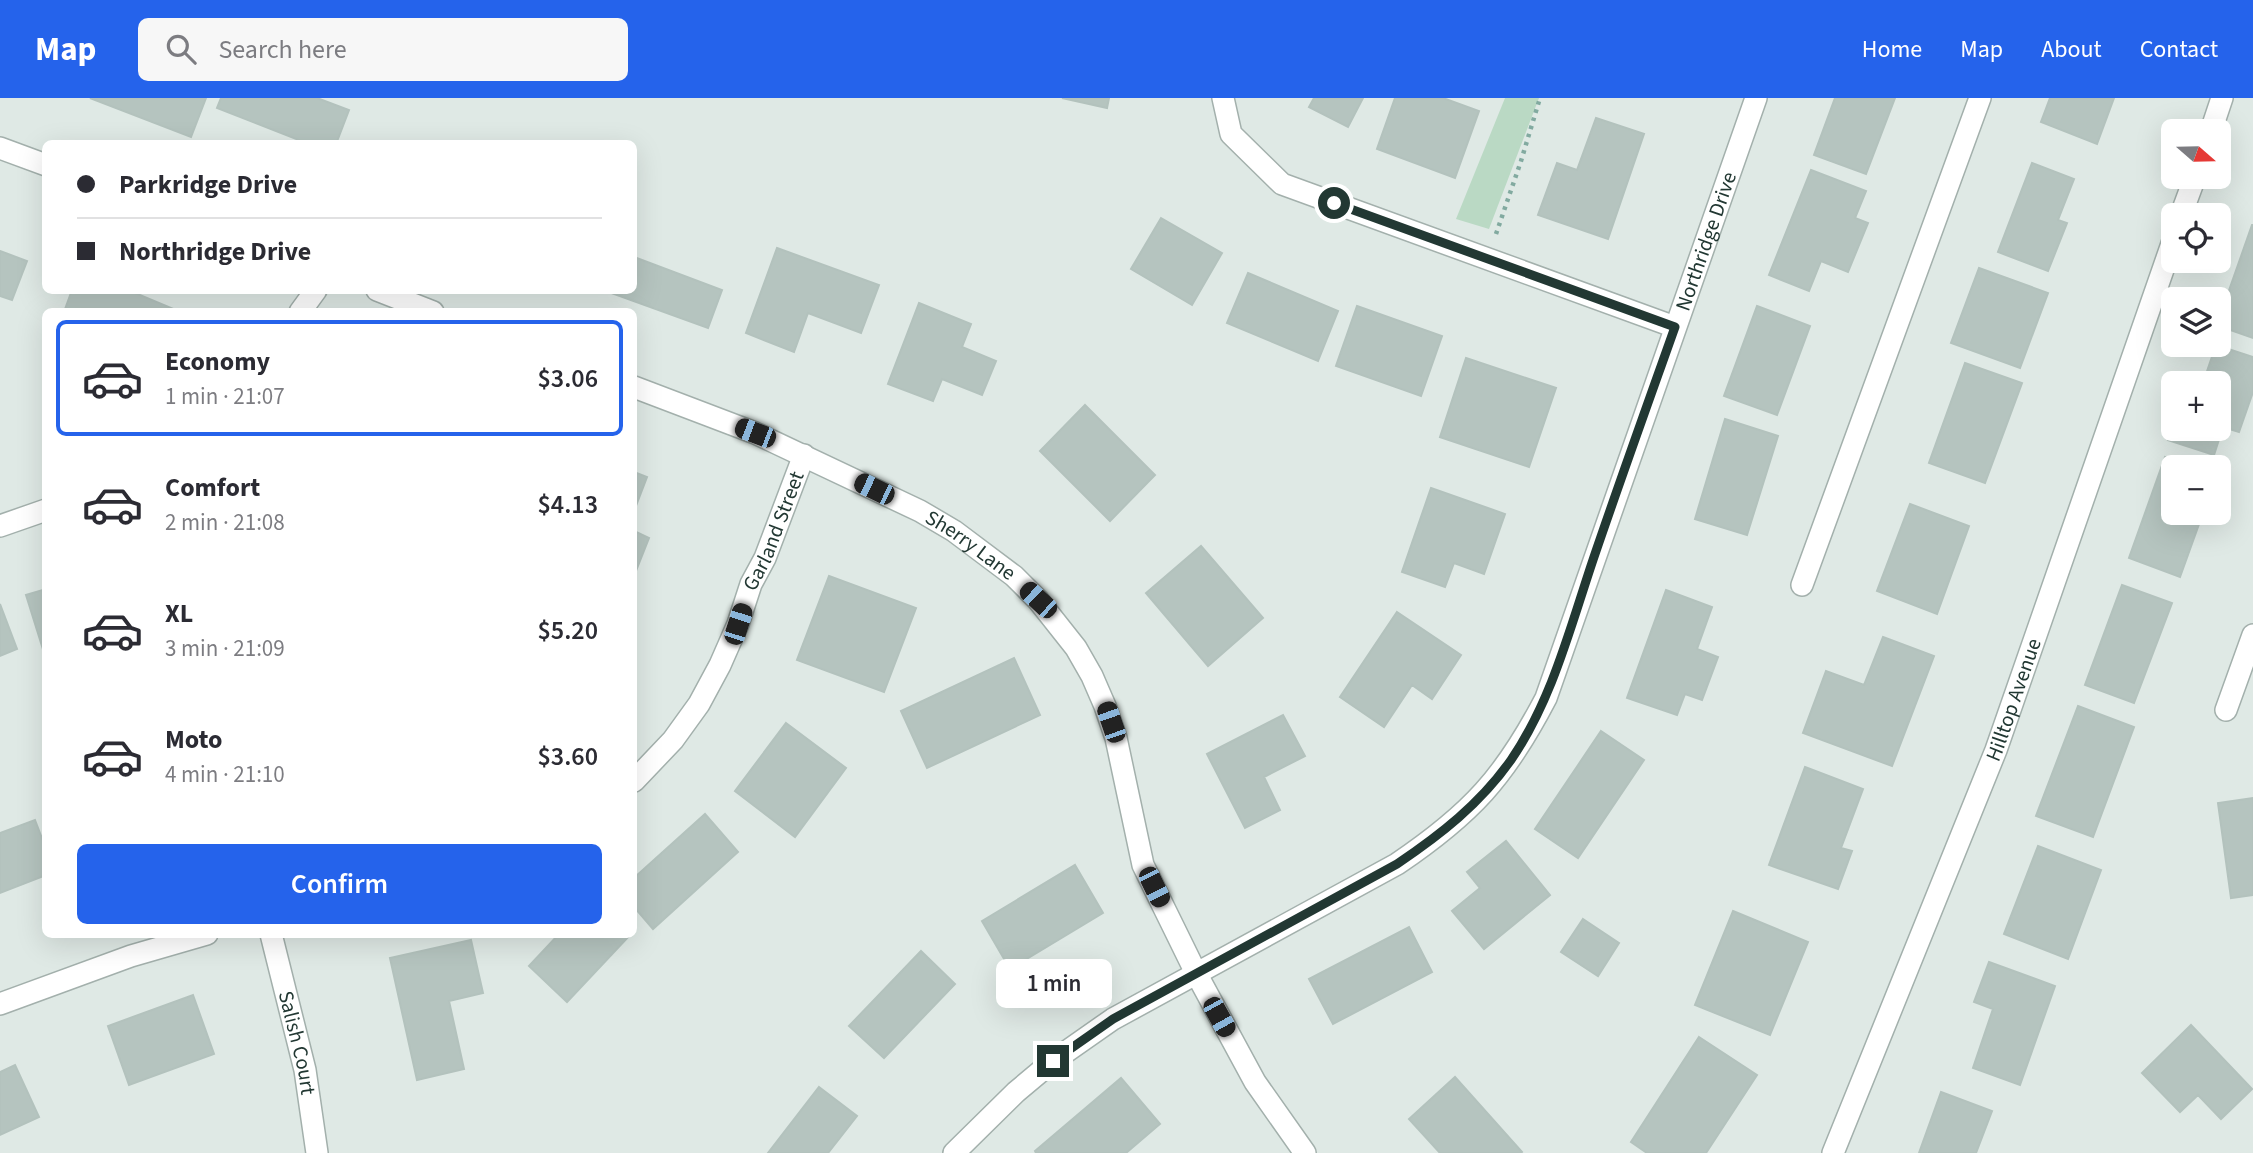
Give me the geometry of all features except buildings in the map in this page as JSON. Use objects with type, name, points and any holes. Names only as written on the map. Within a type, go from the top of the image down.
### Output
[{"type":"street","points":[[1223,98],[1231,134],[1282,184],[1675,327]]},
{"type":"street","name":"Northridge Drive","points":[[954,1153],[1053,1061],[1113,1019],[1397,864],[1461,817],[1488,790],[1510,761],[1546,698],[1756,98]]},
{"type":"street","points":[[1802,585],[1980,98]]},
{"type":"street","points":[[2215,119],[2222,98]]},
{"type":"street","points":[[0,148],[42,164]]},
{"type":"street","name":"Hilltop Avenue","points":[[1833,1153],[1996,750],[2162,273]]},
{"type":"street","points":[[387,294],[423,308]]},
{"type":"street","name":"Sherry Lane","points":[[637,388],[755,433],[920,511],[954,531],[1014,576],[1038,600],[1076,648],[1092,676],[1116,738],[1143,865],[1196,974],[1255,1082],[1305,1153]]},
{"type":"street","name":"Garland Street","points":[[637,778],[673,740],[699,704],[720,665],[804,455]]},
{"type":"street","points":[[0,526],[42,511]]},
{"type":"street","points":[[2226,710],[2253,635]]},
{"type":"street","points":[[0,1004],[131,956],[193,938]]},
{"type":"street","name":"Salish Court","points":[[272,938],[305,1070],[317,1153]]},
{"type":"path","points":[[1486,259],[1540,98]]},
{"type":"green space","points":[[1505,98],[1539,98],[1489,229],[1456,219]]},
{"type":"route","points":[[1053,1061],[1113,1019],[1397,864],[1461,817],[1488,790],[1530,730],[1546,698],[1675,327],[1334,203]]}]
